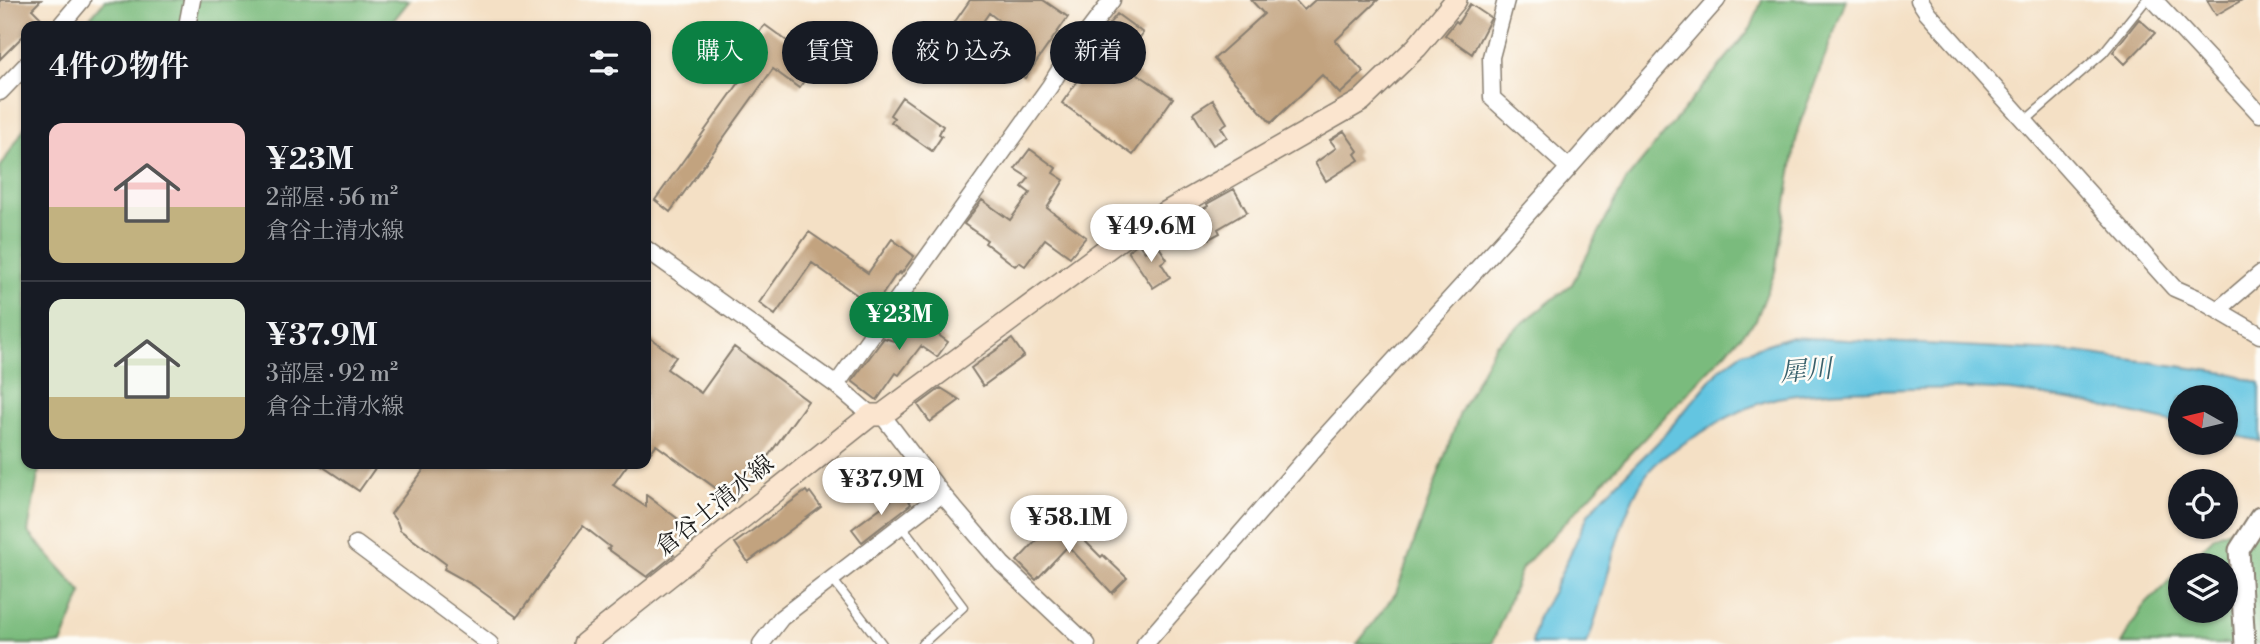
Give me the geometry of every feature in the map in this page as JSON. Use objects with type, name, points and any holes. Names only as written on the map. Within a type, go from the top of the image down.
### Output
[{"type":"main road","name":"倉谷土清水線","points":[[583,644],[876,415],[1123,237],[1361,101],[1417,47],[1456,0]]},
{"type":"street","points":[[64,21],[82,0]]},
{"type":"street","points":[[188,21],[192,0]]},
{"type":"street","points":[[836,385],[1064,63],[1112,0]]},
{"type":"street","points":[[1506,0],[1491,57],[1492,98],[1569,168]]},
{"type":"street","points":[[1145,644],[1321,441],[1569,168],[1717,0]]},
{"type":"street","points":[[1919,0],[2174,288],[2260,335]]},
{"type":"street","points":[[2154,0],[2260,114]]},
{"type":"street","points":[[0,92],[21,70]]},
{"type":"street","points":[[651,253],[876,415],[1002,564],[1087,644]]},
{"type":"street","points":[[2218,310],[2260,274]]},
{"type":"street","points":[[761,644],[781,618],[942,494]]},
{"type":"street","points":[[2245,644],[2239,550],[2260,517]]},
{"type":"street","points":[[356,544],[490,644]]},
{"type":"lane","points":[[2026,120],[2103,53],[2146,0]]},
{"type":"lane","points":[[901,525],[963,607],[922,644]]},
{"type":"lane","points":[[832,579],[882,644]]},
{"type":"green space","points":[[105,0],[410,0],[393,21],[87,21]]},
{"type":"green space","points":[[1762,0],[1846,0],[1798,129],[1775,272],[1756,320],[1522,568],[1492,644],[1357,644],[1396,593],[1460,413],[1495,345],[1572,284],[1627,179],[1751,28]]},
{"type":"green space","points":[[21,133],[21,469],[39,469],[28,532],[82,593],[61,644],[0,644],[0,168]]},
{"type":"green space","points":[[2260,517],[2260,644],[2121,644],[2142,608],[2168,582],[2168,623],[2238,623],[2238,553],[2197,553],[2212,539],[2238,539],[2238,526]]},
{"type":"water","name":"犀川","points":[[1789,337],[2077,352],[2234,374],[2260,383],[2260,441],[2238,436],[2238,385],[2168,385],[2168,421],[2031,394],[1959,388],[1840,391],[1766,401],[1715,424],[1662,458],[1646,475],[1626,514],[1587,644],[1532,644],[1537,619],[1589,513],[1659,441],[1720,369],[1743,352]]},
{"type":"building","points":[[0,0],[41,0],[32,9],[41,18],[38,21],[21,21],[21,38],[0,59]]},
{"type":"building","points":[[970,0],[1043,0],[1068,17],[1065,21],[1050,21],[1050,43],[1036,62],[1036,21],[999,21],[989,13],[983,21],[955,21]]},
{"type":"building","points":[[1251,0],[1295,0],[1304,10],[1315,0],[1378,0],[1335,41],[1364,72],[1340,94],[1322,75],[1271,123],[1214,59],[1264,14]]},
{"type":"building","points":[[2207,0],[2242,0],[2216,15]]},
{"type":"building","points":[[1470,4],[1491,18],[1472,54],[1445,35],[1456,21],[1458,23]]},
{"type":"building","points":[[1117,14],[1127,21],[1111,21]]},
{"type":"building","points":[[2139,19],[2155,33],[2125,64],[2113,52]]},
{"type":"building","points":[[768,27],[782,37],[782,76],[773,69],[768,76]]},
{"type":"building","points":[[1146,79],[1173,98],[1133,155],[1062,103],[1075,84],[1146,84]]},
{"type":"building","points":[[738,84],[762,84],[670,212],[655,200]]},
{"type":"building","points":[[902,97],[943,126],[939,134],[942,136],[932,151],[891,122],[894,118],[890,115]]},
{"type":"building","points":[[1213,100],[1227,123],[1221,127],[1227,137],[1213,145],[1193,113]]},
{"type":"building","points":[[1344,131],[1358,151],[1355,154],[1359,160],[1326,181],[1315,163],[1336,148],[1330,140]]},
{"type":"building","points":[[1030,149],[1056,168],[1053,173],[1064,180],[1047,208],[1086,237],[1070,257],[1045,239],[1025,266],[1019,262],[1015,266],[985,243],[987,240],[964,224],[982,200],[1010,220],[1030,193],[1022,187],[1029,178],[1015,169]]},
{"type":"building","points":[[1234,189],[1247,212],[1218,229],[1220,233],[1209,239],[1198,221],[1204,217],[1201,210]]},
{"type":"building","points":[[809,232],[868,273],[892,239],[914,256],[901,274],[900,272],[895,276],[874,307],[812,263],[775,315],[759,303]]},
{"type":"building","points":[[1138,243],[1145,252],[1157,244],[1167,259],[1161,263],[1170,277],[1153,288],[1128,251]]},
{"type":"building","points":[[922,299],[936,310],[925,325],[948,342],[937,357],[921,346],[899,375],[896,373],[877,400],[852,381],[884,338],[894,341],[916,312],[914,310]]},
{"type":"building","points":[[651,339],[676,357],[667,369],[701,393],[734,347],[808,401],[735,502],[656,445],[651,452]]},
{"type":"building","points":[[1012,339],[1024,356],[983,386],[971,368]]},
{"type":"building","points":[[941,388],[960,400],[930,422],[918,405]]},
{"type":"building","points":[[326,469],[374,469],[359,491]]},
{"type":"building","points":[[424,469],[624,469],[613,485],[646,507],[646,495],[689,527],[671,553],[674,555],[647,577],[608,549],[610,547],[583,526],[517,617],[473,585],[444,569],[446,564],[400,530],[391,514]]},
{"type":"building","points":[[806,491],[808,494],[810,492],[821,507],[748,562],[735,543]]},
{"type":"building","points":[[899,494],[904,494],[911,504],[862,542],[852,529]]},
{"type":"building","points":[[1060,516],[1101,557],[1103,555],[1127,578],[1112,593],[1068,546],[1036,580],[1017,561]]}]
